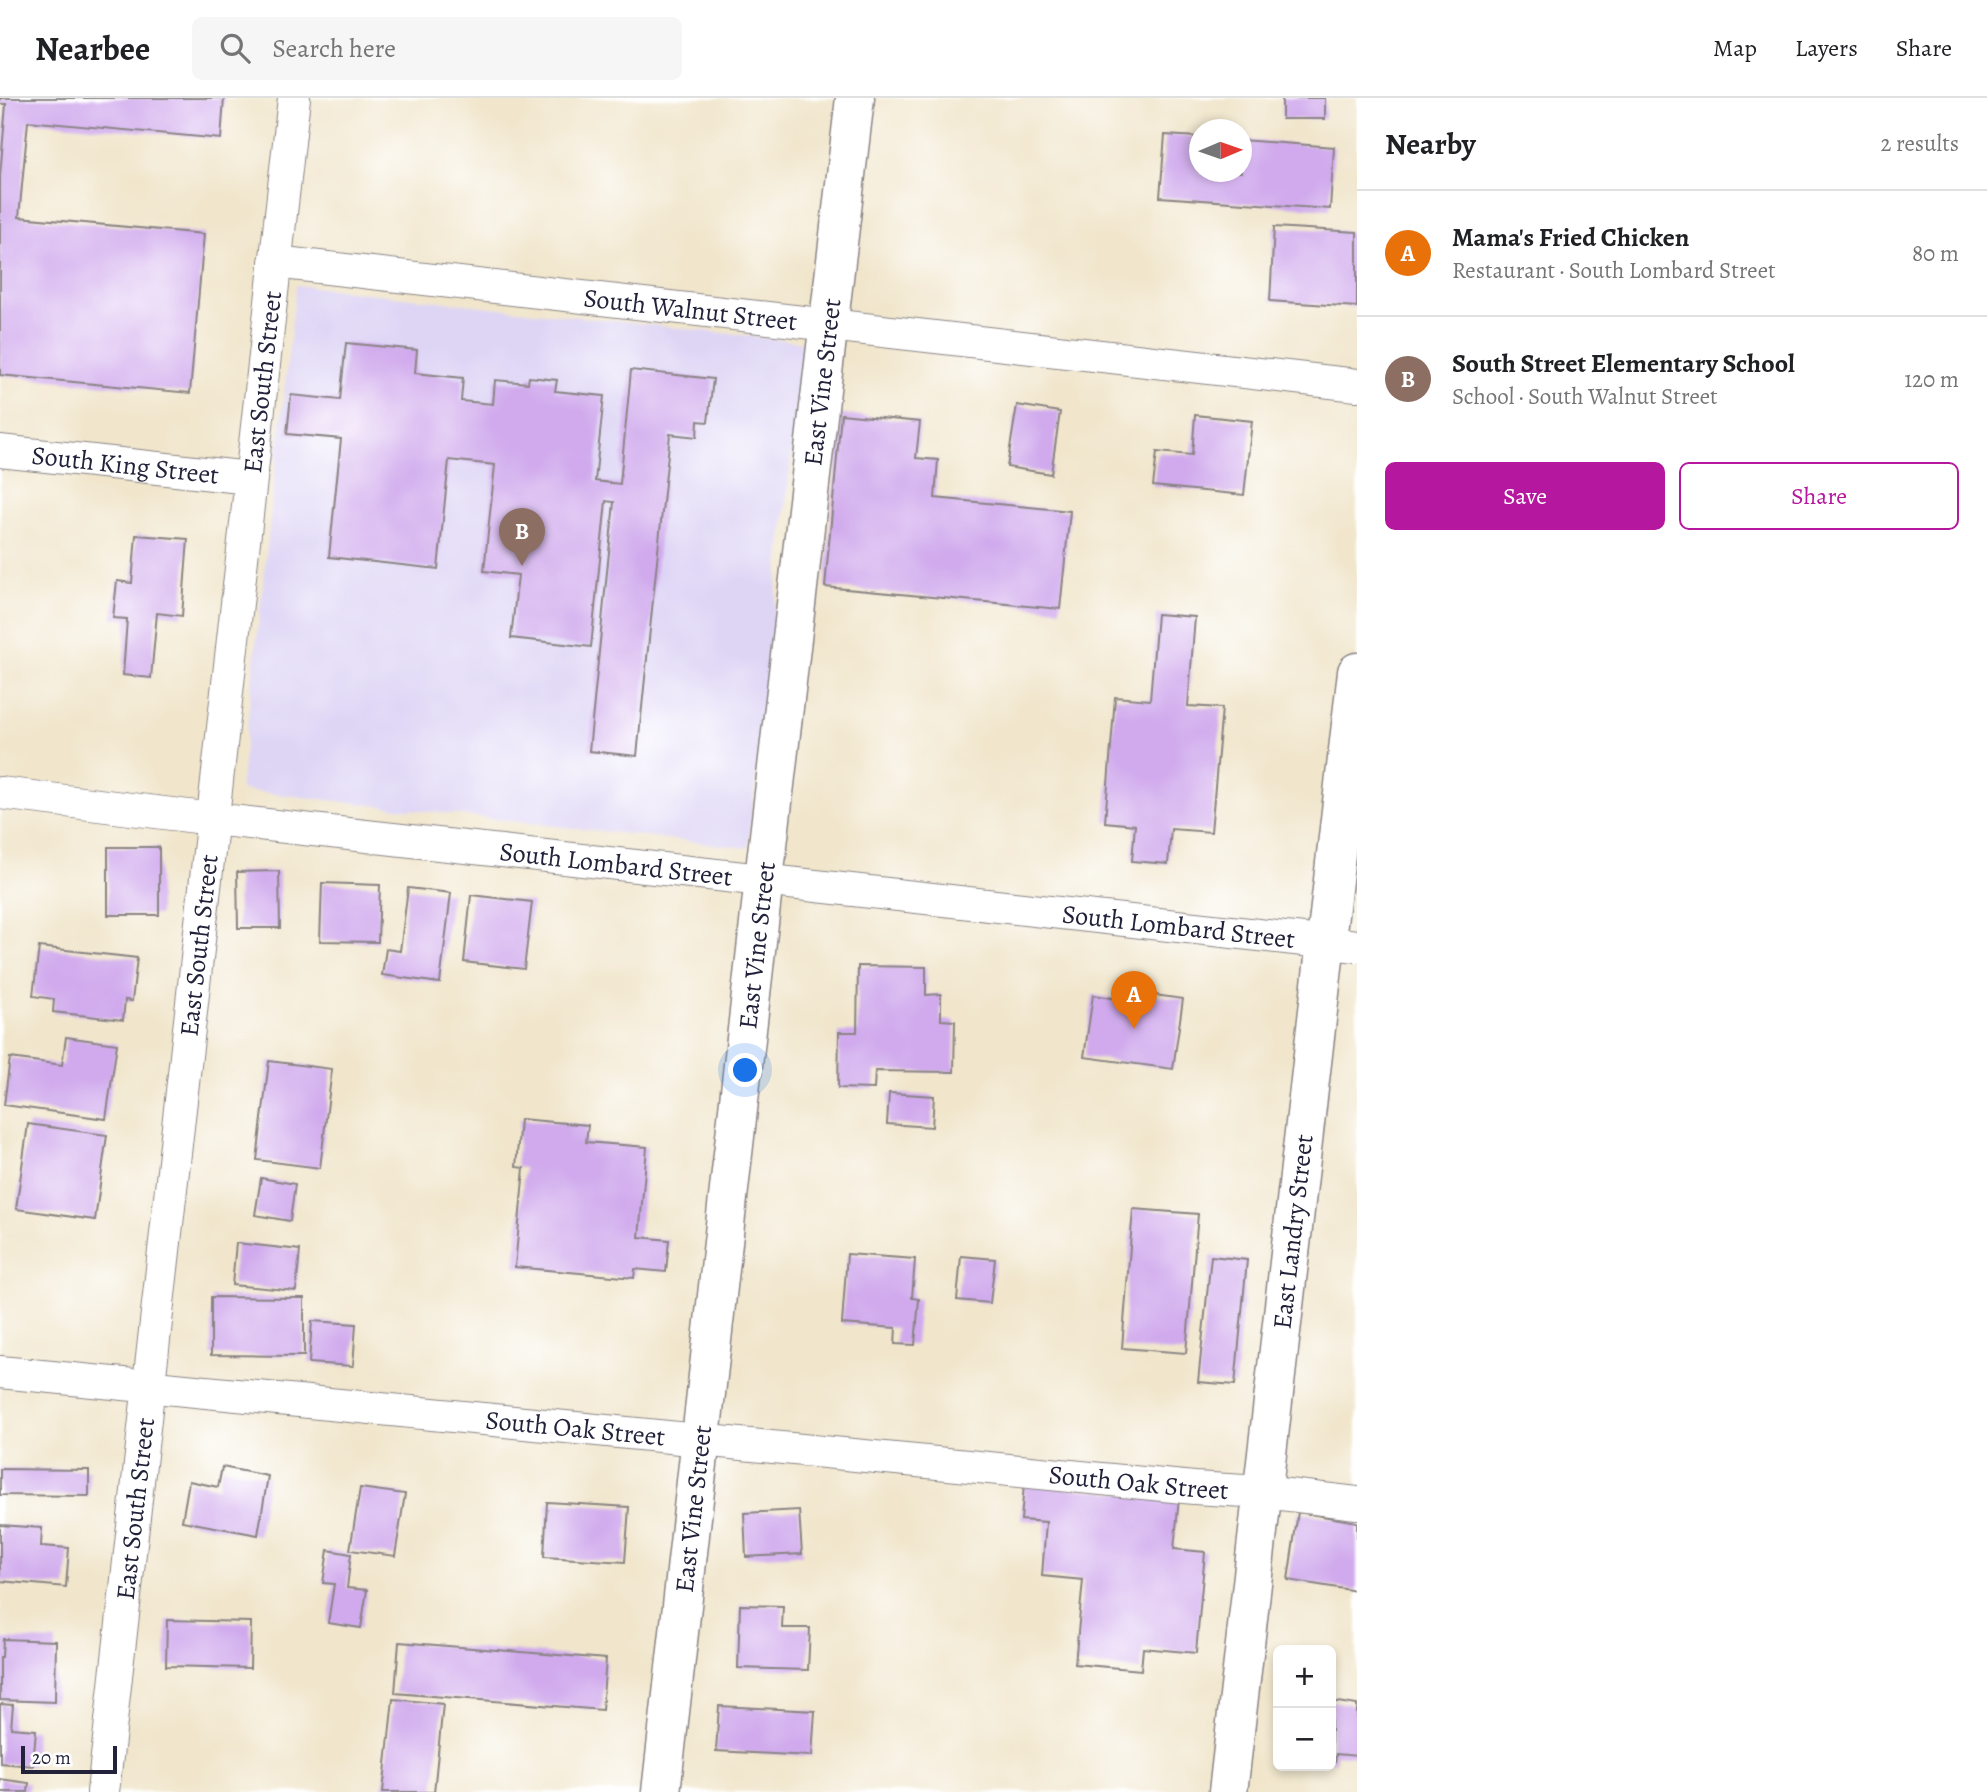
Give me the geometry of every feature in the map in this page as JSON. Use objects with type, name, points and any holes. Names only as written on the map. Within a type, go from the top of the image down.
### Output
[{"type":"highway","name":"East Vine Street","points":[[661,1792],[855,98]]},
{"type":"highway","name":"East Landry Street","points":[[1228,1792],[1262,1492],[1341,944],[1357,672]]},
{"type":"street","name":"East South Street","points":[[103,1792],[294,98]]},
{"type":"street","name":"South Walnut Street","points":[[275,262],[1357,385]]},
{"type":"street","name":"South King Street","points":[[0,451],[250,478]]},
{"type":"street","name":"South Lombard Street","points":[[0,793],[1341,944]]},
{"type":"street","name":"South Oak Street","points":[[0,1372],[1357,1503]]},
{"type":"shaded area","points":[[296,285],[804,342],[748,848],[240,790]]},
{"type":"building","points":[[0,98],[224,98],[221,139],[28,121],[19,217],[204,234],[190,393],[0,375],[0,176],[6,104],[0,104]]},
{"type":"building","points":[[1282,98],[1325,98],[1325,119],[1282,119]]},
{"type":"building","points":[[1165,135],[1189,136],[1189,182],[1252,182],[1252,141],[1334,147],[1330,209],[1160,197]]},
{"type":"building","points":[[1274,227],[1357,232],[1357,307],[1270,301]]},
{"type":"building","points":[[346,343],[417,350],[415,373],[463,378],[461,401],[493,404],[495,380],[528,383],[529,377],[557,380],[555,391],[604,396],[595,481],[620,484],[631,370],[713,379],[708,422],[698,421],[697,437],[670,434],[637,756],[589,751],[614,502],[606,501],[591,647],[511,638],[518,575],[484,571],[495,465],[449,460],[438,569],[329,557],[341,439],[287,434],[291,395],[340,400]]},
{"type":"building","points":[[1017,405],[1060,412],[1051,474],[1007,467]]},
{"type":"building","points":[[841,414],[920,422],[916,458],[938,460],[935,498],[1070,511],[1060,609],[825,587]]},
{"type":"building","points":[[1195,415],[1252,421],[1244,495],[1153,486],[1157,452],[1192,455]]},
{"type":"building","points":[[136,535],[188,539],[182,616],[157,613],[151,678],[123,675],[127,619],[113,618],[117,581],[132,583]]},
{"type":"building","points":[[1157,614],[1195,617],[1188,706],[1222,708],[1211,832],[1171,829],[1168,864],[1132,861],[1135,825],[1105,822],[1115,697],[1150,700]]},
{"type":"building","points":[[108,847],[159,847],[159,915],[108,915]]},
{"type":"building","points":[[279,871],[280,928],[238,928],[237,872]]},
{"type":"building","points":[[322,883],[380,885],[378,942],[320,941]]},
{"type":"building","points":[[408,888],[451,893],[440,983],[382,975],[386,949],[400,951]]},
{"type":"building","points":[[471,895],[532,902],[524,969],[464,962]]},
{"type":"building","points":[[39,947],[137,958],[132,1001],[125,1000],[123,1020],[53,1012],[54,999],[33,996]]},
{"type":"building","points":[[858,966],[926,967],[926,995],[941,994],[941,1020],[955,1021],[954,1072],[875,1071],[874,1089],[838,1088],[839,1032],[857,1032]]},
{"type":"building","points":[[1134,992],[1183,999],[1173,1069],[1084,1057],[1093,995],[1132,1001]]},
{"type":"building","points":[[66,1037],[117,1044],[106,1119],[4,1105],[10,1058],[62,1065]]},
{"type":"building","points":[[269,1061],[332,1069],[320,1168],[257,1160]]},
{"type":"building","points":[[889,1093],[934,1096],[932,1127],[887,1124]]},
{"type":"building","points":[[520,1119],[588,1125],[586,1142],[647,1147],[639,1237],[669,1240],[666,1272],[635,1269],[634,1278],[515,1267],[524,1168],[516,1167]]},
{"type":"building","points":[[28,1124],[107,1135],[95,1220],[16,1209]]},
{"type":"building","points":[[261,1178],[295,1184],[290,1221],[255,1215]]},
{"type":"building","points":[[1133,1209],[1198,1214],[1186,1353],[1122,1348]]},
{"type":"building","points":[[236,1243],[300,1250],[296,1291],[232,1285]]},
{"type":"building","points":[[847,1254],[915,1259],[912,1298],[919,1299],[915,1345],[895,1344],[896,1328],[842,1324]]},
{"type":"building","points":[[961,1256],[995,1259],[990,1303],[957,1300]]},
{"type":"building","points":[[1211,1256],[1247,1260],[1235,1385],[1198,1382]]},
{"type":"building","points":[[211,1297],[304,1298],[304,1356],[211,1355]]},
{"type":"building","points":[[312,1321],[356,1324],[353,1366],[309,1363]]},
{"type":"building","points":[[222,1467],[268,1476],[258,1535],[182,1521],[189,1481],[218,1487]]},
{"type":"building","points":[[0,1469],[89,1470],[89,1496],[0,1495]]},
{"type":"building","points":[[1024,1484],[1179,1498],[1174,1549],[1205,1552],[1196,1653],[1143,1648],[1141,1670],[1075,1664],[1083,1580],[1042,1576],[1046,1522],[1021,1520]]},
{"type":"building","points":[[360,1488],[405,1494],[395,1556],[350,1550]]},
{"type":"building","points":[[547,1502],[629,1507],[625,1562],[544,1557]]},
{"type":"building","points":[[799,1510],[802,1554],[746,1557],[744,1513]]},
{"type":"building","points":[[1298,1512],[1357,1522],[1357,1591],[1288,1580]]},
{"type":"building","points":[[0,1525],[42,1528],[41,1546],[69,1548],[66,1587],[0,1581]]},
{"type":"building","points":[[328,1550],[351,1554],[347,1588],[367,1590],[361,1628],[328,1623],[334,1584],[323,1583]]},
{"type":"building","points":[[740,1605],[783,1606],[782,1628],[810,1628],[808,1670],[738,1668]]},
{"type":"building","points":[[167,1620],[251,1622],[250,1668],[166,1666]]},
{"type":"building","points":[[3,1639],[56,1641],[55,1702],[0,1700],[0,1657]]},
{"type":"building","points":[[399,1642],[606,1659],[602,1710],[395,1693]]},
{"type":"building","points":[[393,1699],[443,1704],[434,1792],[383,1792]]},
{"type":"building","points":[[1336,1702],[1357,1705],[1357,1756],[1336,1754]]},
{"type":"building","points":[[0,1704],[13,1705],[11,1728],[36,1730],[33,1766],[0,1763]]},
{"type":"building","points":[[719,1706],[815,1711],[812,1756],[716,1751]]},
{"type":"building","points":[[0,1779],[29,1783],[28,1792],[0,1792]]},
{"type":"place","name":"South Street Elementary School","points":[[522,566]]},
{"type":"place","name":"Mama's Fried Chicken","points":[[1134,1029]]}]
